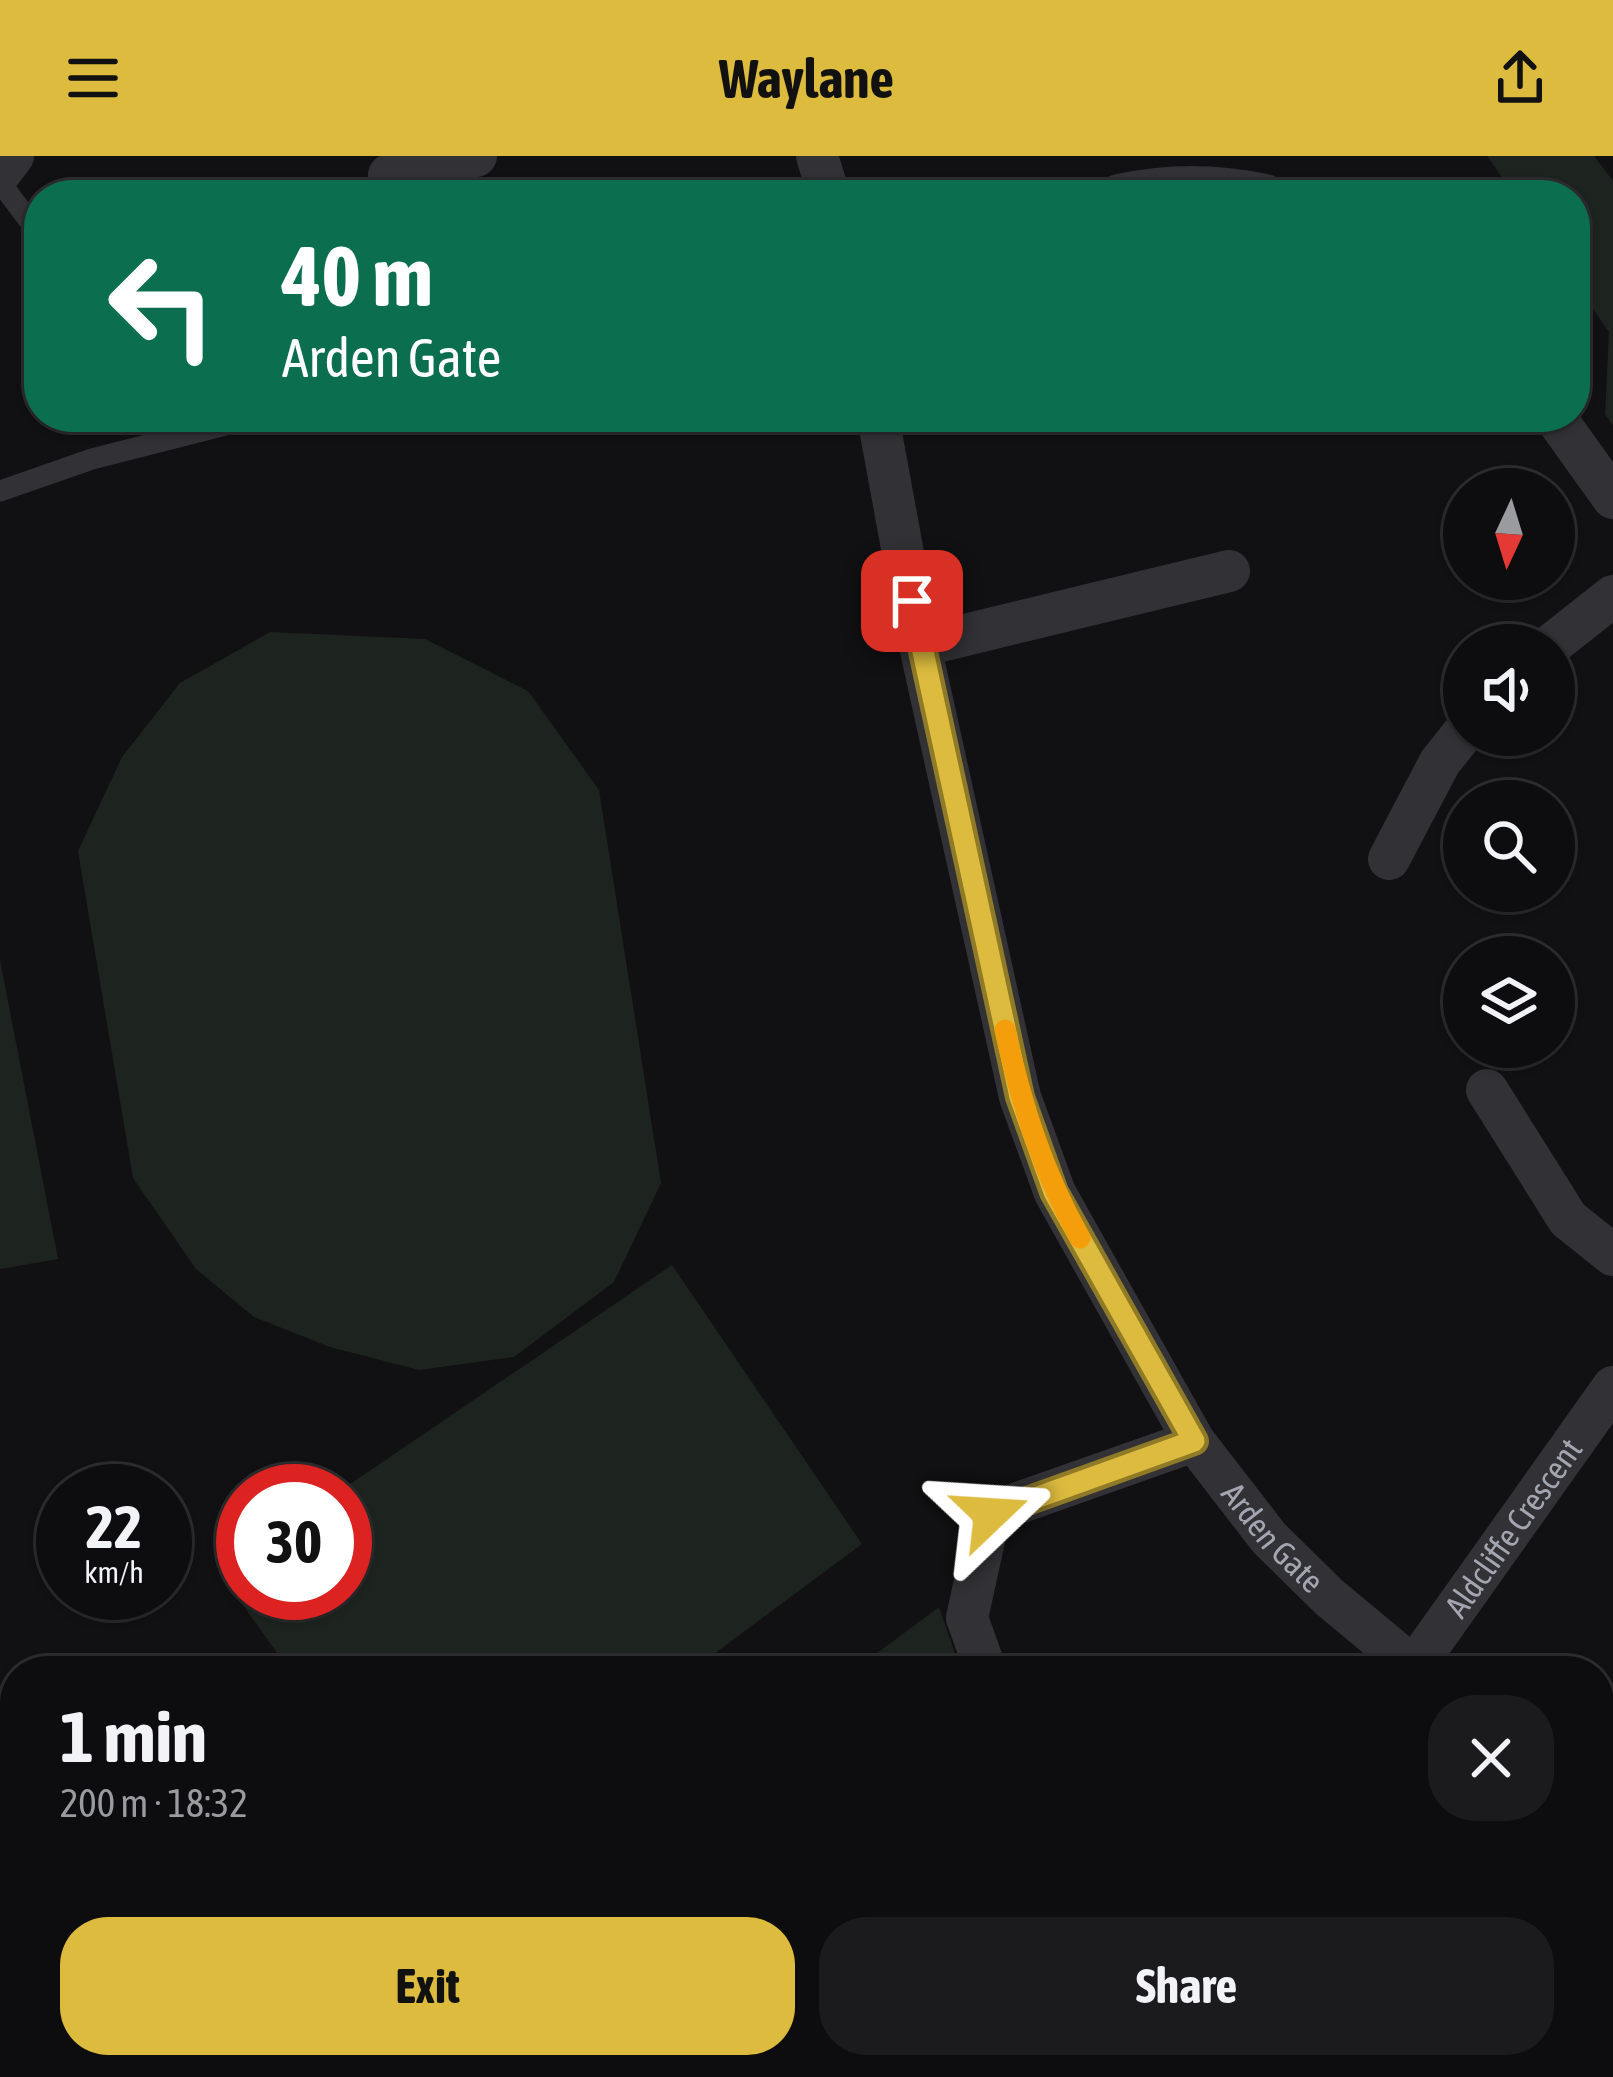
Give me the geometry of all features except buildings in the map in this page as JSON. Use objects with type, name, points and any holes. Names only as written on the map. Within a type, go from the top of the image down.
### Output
[{"type":"street","points":[[0,172],[14,156]]},
{"type":"street","points":[[389,175],[476,156]]},
{"type":"street","name":"Arden Gate","points":[[881,432],[920,646],[1020,1097],[1054,1192],[1194,1441],[1270,1538],[1329,1597],[1400,1656]]},
{"type":"street","points":[[1566,432],[1613,498]]},
{"type":"street","points":[[920,646],[1229,572]]},
{"type":"street","points":[[1575,626],[1613,596]]},
{"type":"street","points":[[1389,859],[1445,756]]},
{"type":"street","points":[[1487,1090],[1568,1219],[1613,1255]]},
{"type":"street","name":"Aldcliffe Crescent","points":[[1425,1656],[1613,1387]]},
{"type":"street","points":[[981,1656],[967,1618],[991,1514],[1194,1441]]},
{"type":"lane","points":[[0,182],[24,214]]},
{"type":"lane","points":[[0,491],[92,459],[198,432]]},
{"type":"shaded area","points":[[1487,156],[1594,156],[1613,181],[1613,426],[1605,414],[1609,332],[1590,305],[1590,180],[1504,180]]},
{"type":"shaded area","points":[[270,632],[425,639],[528,691],[599,790],[661,1183],[614,1282],[514,1357],[419,1370],[330,1347],[254,1317],[196,1269],[133,1178],[78,851],[122,757],[180,683]]},
{"type":"shaded area","points":[[0,960],[58,1259],[0,1269]]},
{"type":"shaded area","points":[[672,1265],[862,1544],[711,1656],[279,1656],[254,1620],[372,1620],[372,1469]]},
{"type":"shaded area","points":[[939,1607],[956,1656],[873,1656]]},
{"type":"slow traffic","points":[[1005,1030],[1038,1150],[1054,1192],[1080,1238]]},
{"type":"route","points":[[912,601],[1020,1097],[1054,1192],[1194,1441],[991,1514]]}]
